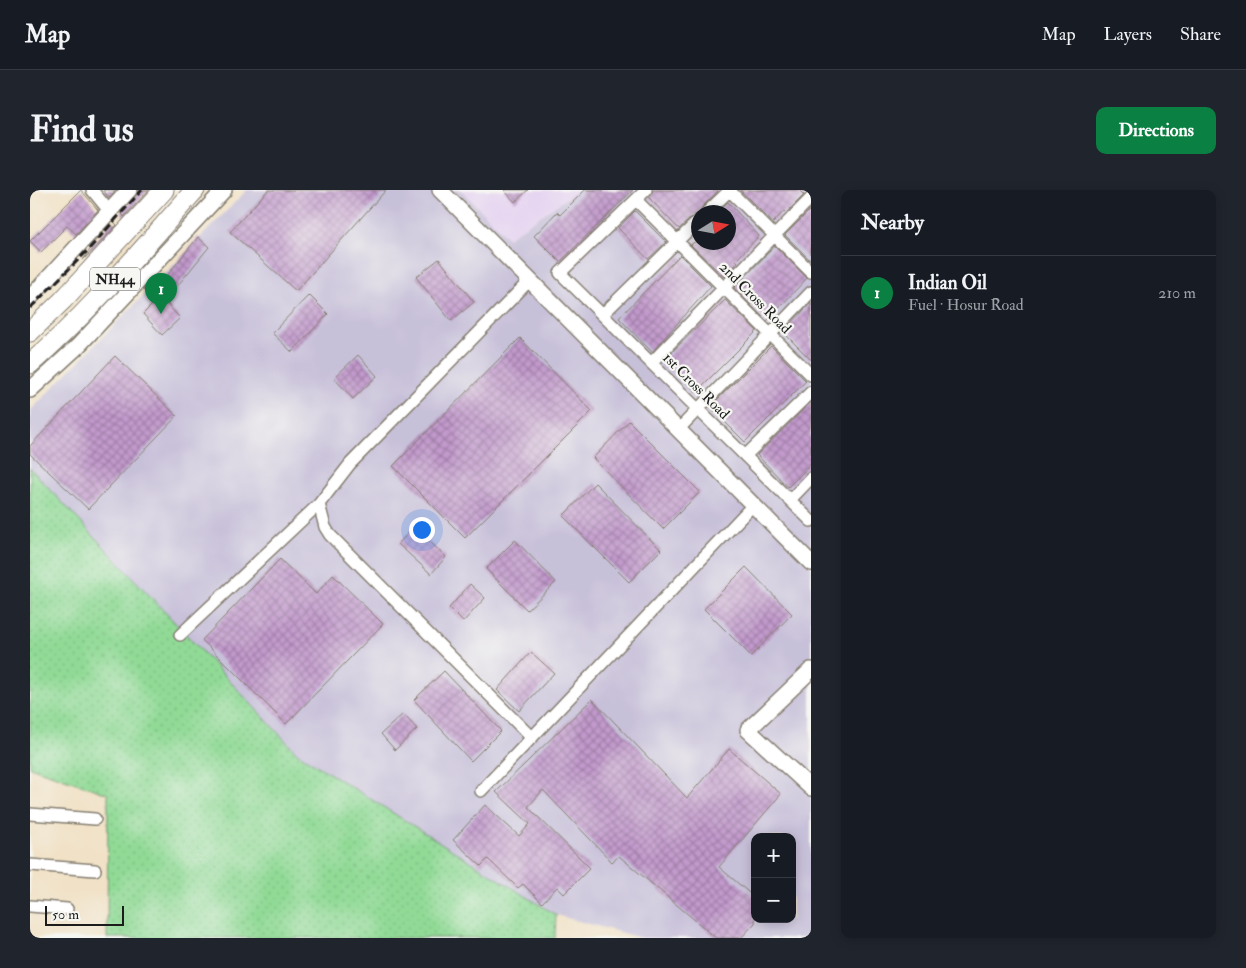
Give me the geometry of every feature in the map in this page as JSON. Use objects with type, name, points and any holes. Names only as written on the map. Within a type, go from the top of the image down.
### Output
[{"type":"highway","name":"NH44","points":[[30,332],[63,300],[164,190]]},
{"type":"highway","name":"NH44","points":[[30,364],[66,330],[195,190]]},
{"type":"street","points":[[92,190],[110,212]]},
{"type":"street","points":[[30,298],[129,190]]},
{"type":"street","points":[[30,390],[78,346],[224,190]]},
{"type":"street","points":[[440,190],[811,563]]},
{"type":"street","points":[[636,200],[646,190]]},
{"type":"street","points":[[714,205],[730,190],[811,272]]},
{"type":"street","points":[[651,363],[811,198]]},
{"type":"street","name":"2nd Cross Road","points":[[636,200],[811,375]]},
{"type":"street","name":"1st Cross Road","points":[[636,200],[560,273],[811,521]]},
{"type":"street","points":[[602,315],[691,228]]},
{"type":"street","points":[[180,635],[319,504],[350,464],[530,280]]},
{"type":"street","points":[[678,430],[811,292]]},
{"type":"street","points":[[745,456],[811,392]]},
{"type":"street","points":[[790,500],[811,478]]},
{"type":"street","points":[[319,504],[325,527],[330,535],[532,738]]},
{"type":"street","points":[[481,791],[753,504]]},
{"type":"street","points":[[811,670],[748,730],[811,788]]},
{"type":"street","points":[[30,814],[95,819]]},
{"type":"street","points":[[30,865],[95,870]]},
{"type":"street","points":[[30,906],[67,908]]},
{"type":"shaded area","points":[[247,190],[461,190],[508,238],[579,190],[811,190],[811,938],[641,938],[556,915],[297,753],[30,468],[30,411]]},
{"type":"shaded area","points":[[461,190],[579,190],[508,238]]},
{"type":"green space","points":[[30,468],[297,753],[556,915],[555,938],[107,938],[108,794],[30,767]]},
{"type":"building","points":[[81,190],[98,210],[76,234],[67,226],[41,252],[30,241]]},
{"type":"building","points":[[103,190],[116,190],[109,198]]},
{"type":"building","points":[[138,190],[149,190],[124,217],[121,212],[136,196]]},
{"type":"building","points":[[268,190],[386,190],[296,291],[230,232]]},
{"type":"building","points":[[504,190],[528,190],[515,202]]},
{"type":"building","points":[[585,190],[633,190],[560,262],[534,236],[557,212],[560,215]]},
{"type":"building","points":[[653,190],[718,191],[704,205],[691,205],[691,218],[679,229],[649,198]]},
{"type":"building","points":[[740,190],[799,190],[804,195],[786,213],[784,211],[773,223]]},
{"type":"building","points":[[811,209],[811,261],[785,235]]},
{"type":"building","points":[[635,211],[666,242],[648,259],[618,228]]},
{"type":"building","points":[[736,211],[759,236],[736,260],[738,262],[724,277],[696,250],[736,250]]},
{"type":"building","points":[[113,221],[117,225],[83,260],[90,247]]},
{"type":"building","points":[[198,237],[209,247],[165,301],[163,300],[180,318],[162,335],[143,314],[159,298],[143,290],[154,279],[161,283]]},
{"type":"building","points":[[775,246],[807,278],[767,321],[734,288]]},
{"type":"building","points":[[680,255],[711,286],[652,352],[619,318]]},
{"type":"building","points":[[439,259],[474,302],[451,321],[416,277]]},
{"type":"building","points":[[309,295],[328,314],[292,352],[272,333]]},
{"type":"building","points":[[725,300],[757,331],[696,392],[664,360]]},
{"type":"building","points":[[811,303],[811,360],[783,332]]},
{"type":"building","points":[[520,338],[592,411],[465,538],[393,466]]},
{"type":"building","points":[[771,346],[806,381],[745,442],[710,407]]},
{"type":"building","points":[[358,355],[377,376],[353,399],[334,378]]},
{"type":"building","points":[[115,356],[177,416],[88,509],[30,454],[30,446]]},
{"type":"building","points":[[811,402],[811,464],[788,487],[757,455]]},
{"type":"building","points":[[629,421],[700,492],[663,529],[593,458]]},
{"type":"building","points":[[595,483],[661,550],[629,582],[563,516]]},
{"type":"building","points":[[414,527],[446,557],[431,574],[398,544]]},
{"type":"building","points":[[515,540],[556,582],[527,610],[486,569]]},
{"type":"building","points":[[280,559],[316,594],[333,575],[383,624],[286,724],[202,640]]},
{"type":"building","points":[[746,567],[792,614],[751,656],[704,609]]},
{"type":"building","points":[[470,584],[485,598],[463,622],[449,608]]},
{"type":"building","points":[[531,652],[554,673],[519,711],[497,690]]},
{"type":"building","points":[[444,671],[501,731],[471,761],[414,700]]},
{"type":"building","points":[[592,699],[687,798],[729,749],[781,794],[719,867],[751,895],[751,923],[755,923],[741,938],[716,938],[619,856],[612,862],[543,790],[528,807],[590,868],[564,894],[557,887],[542,903],[523,884],[518,888],[488,859],[481,866],[453,840],[485,805],[519,836],[530,824],[496,792]]},
{"type":"building","points":[[403,714],[417,729],[395,750],[381,734]]},
{"type":"railway","points":[[30,308],[89,249],[142,190]]},
{"type":"place","name":"Indian Oil","points":[[161,314]]}]
